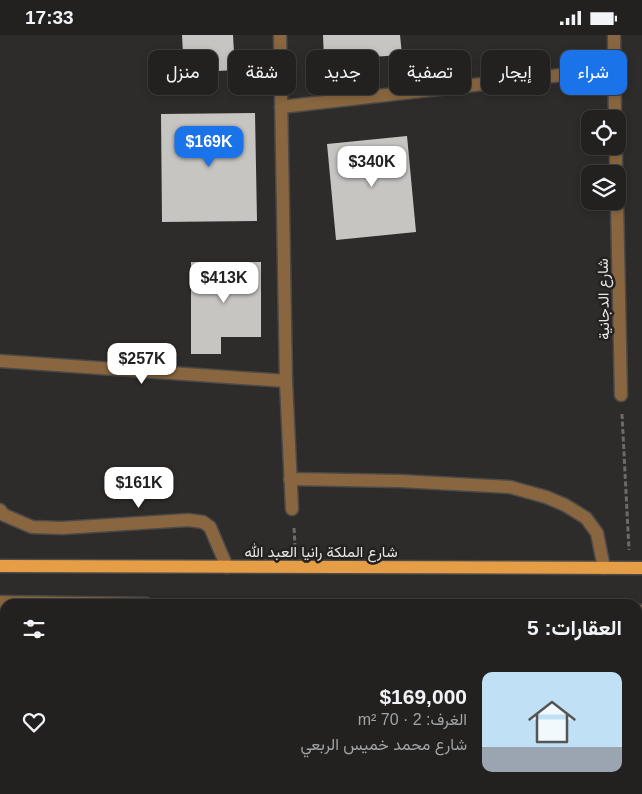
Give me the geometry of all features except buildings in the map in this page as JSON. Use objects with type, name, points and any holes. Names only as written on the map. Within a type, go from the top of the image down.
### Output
[{"type":"main road","name":"شارع الملكة رانيا العبد الله","points":[[0,566],[636,568]]},
{"type":"street","points":[[280,35],[286,381],[292,509]]},
{"type":"street","points":[[614,35],[614,50]]},
{"type":"street","points":[[282,107],[560,75]]},
{"type":"street","points":[[615,95],[615,110]]},
{"type":"street","name":"شارع الدجانية","points":[[617,210],[622,395]]},
{"type":"street","points":[[0,361],[286,381]]},
{"type":"street","points":[[290,479],[400,481],[510,487],[546,497],[586,518],[597,533],[604,568]]},
{"type":"street","points":[[0,510],[4,515],[32,527],[62,528],[188,520],[203,522],[210,527],[227,567]]},
{"type":"path","points":[[622,395],[636,568]]},
{"type":"path","points":[[292,509],[297,567]]}]
